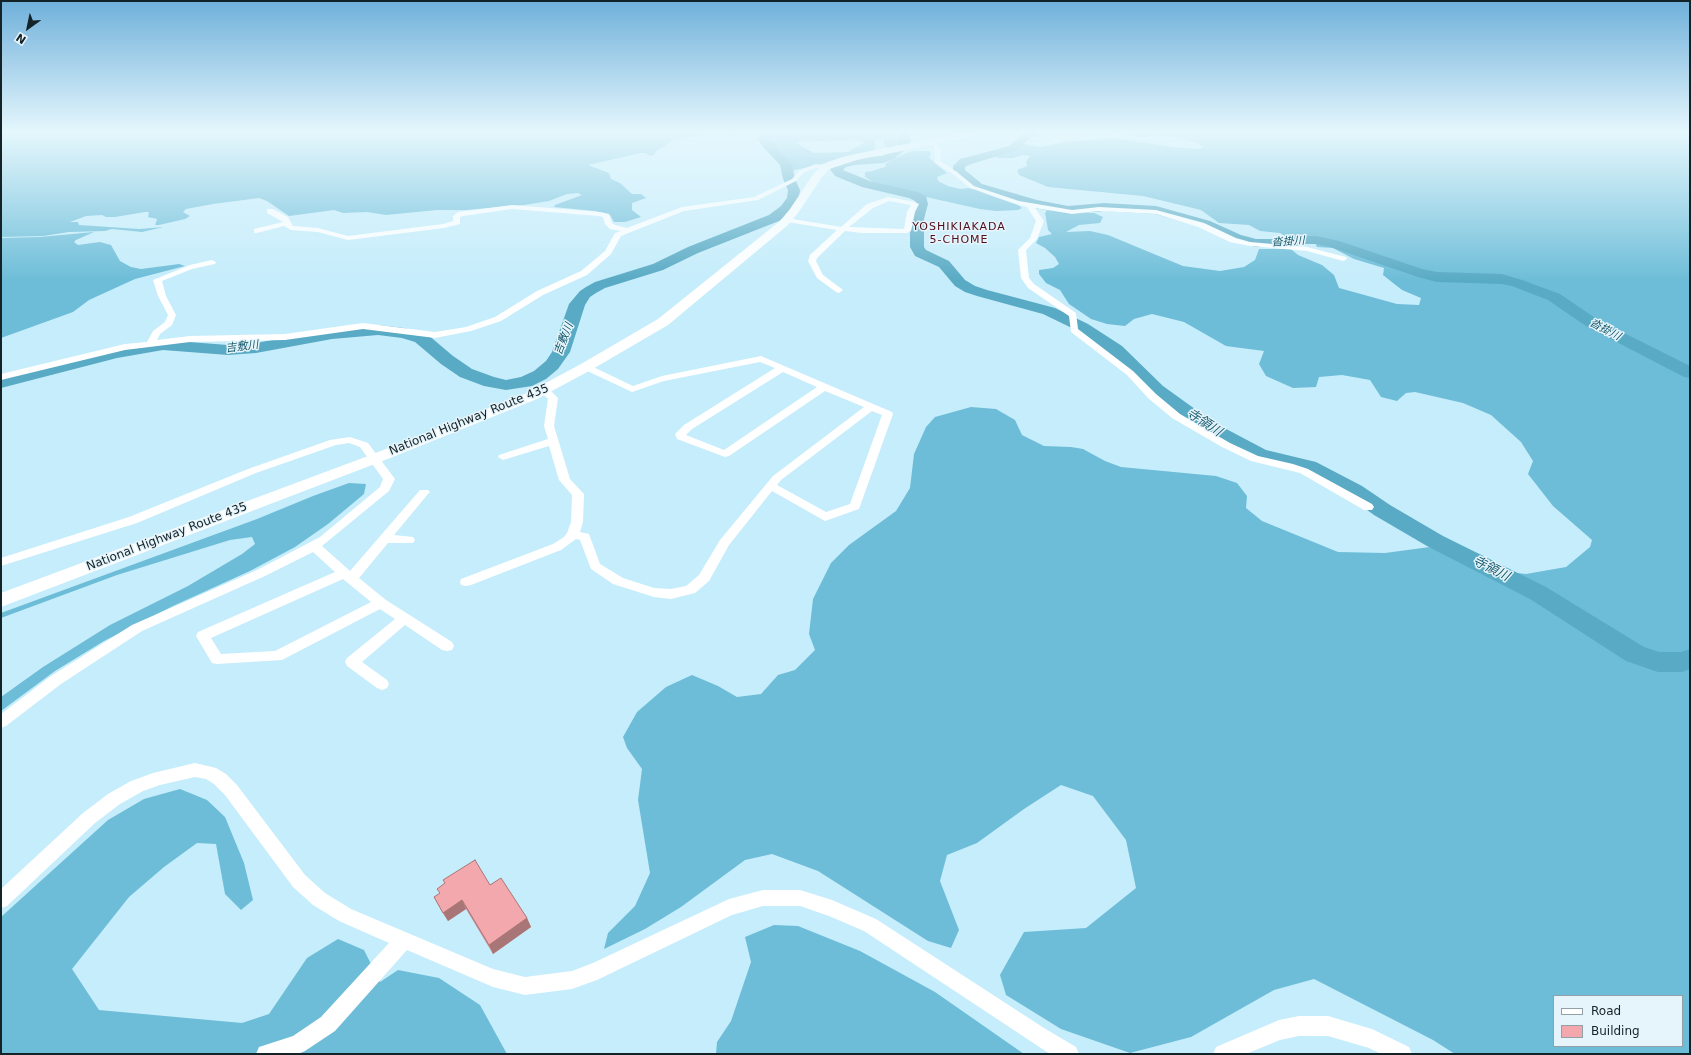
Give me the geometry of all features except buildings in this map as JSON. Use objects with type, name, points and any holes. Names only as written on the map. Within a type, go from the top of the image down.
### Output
[{"type":"highway","name":"National Highway Route 435","points":[[1,600],[374,459],[544,390],[663,322],[787,220],[813,182]]},
{"type":"street","points":[[1,377],[125,347],[151,343],[190,339],[285,337],[363,326],[435,335],[468,329],[498,320],[540,293],[584,273],[608,252],[618,235],[628,230],[686,208],[764,197],[790,182]]},
{"type":"street","points":[[966,182],[972,187],[1030,206],[1072,212],[1099,209],[1156,212],[1201,225],[1233,240],[1250,244],[1307,249],[1342,259]]},
{"type":"street","points":[[787,220],[843,229],[862,231],[907,231],[910,212],[915,204],[884,199],[870,206],[843,229],[814,257],[812,261],[820,276],[840,290]]},
{"type":"street","points":[[1030,206],[1040,221],[1033,240],[1022,250],[1025,278],[1031,286],[1073,315],[1074,330],[1089,343],[1130,372],[1152,396],[1176,416],[1226,445],[1255,459],[1293,467],[1304,471],[1368,507]]},
{"type":"street","points":[[270,211],[283,217],[291,228],[318,230],[348,238],[444,226],[457,222],[457,216],[461,214],[512,207],[600,214],[606,216],[609,224],[613,227],[628,230]]},
{"type":"street","points":[[256,231],[287,223]]},
{"type":"street","points":[[151,343],[156,333],[169,323],[172,315],[162,296],[157,280],[190,267],[212,262]]},
{"type":"street","points":[[586,367],[632,389],[662,379],[761,359],[888,414],[856,506],[825,517],[771,486]]},
{"type":"street","points":[[782,368],[688,428],[680,434],[681,437],[725,454],[824,387]]},
{"type":"street","points":[[466,582],[519,557],[557,547],[568,540],[573,534],[577,522],[578,494],[565,480],[549,426],[553,398],[544,390]]},
{"type":"street","points":[[573,534],[585,537],[594,566],[618,581],[654,592],[671,594],[690,590],[704,578],[724,544],[777,478],[872,407]]},
{"type":"street","points":[[1,562],[133,520],[252,471],[334,442],[350,440],[360,442],[389,479],[385,488],[324,540],[261,573],[137,628],[56,680],[1,722]]},
{"type":"street","points":[[503,457],[554,441]]},
{"type":"street","points":[[381,603],[277,656],[217,659],[203,636],[347,576],[385,539],[424,492]]},
{"type":"street","points":[[385,539],[409,540]]},
{"type":"street","points":[[314,546],[347,576],[381,603],[447,646]]},
{"type":"street","points":[[382,684],[352,662],[404,619]]},
{"type":"street","points":[[1,900],[89,818],[114,799],[144,783],[195,770],[210,773],[220,779],[231,790],[298,882],[319,899],[346,915],[403,941],[493,978],[525,986],[572,980],[597,971],[729,907],[763,898],[800,898],[832,908],[870,925],[1037,1035],[1069,1054]]},
{"type":"street","points":[[266,1054],[298,1044],[328,1024],[403,941]]},
{"type":"street","points":[[1223,1054],[1279,1030],[1299,1026],[1328,1026],[1372,1039],[1402,1054]]},
{"type":"shaded area","points":[[1,182],[618,182],[632,194],[641,194],[646,198],[632,203],[632,210],[641,217],[625,222],[614,222],[610,215],[595,211],[554,207],[555,205],[582,195],[578,193],[567,194],[549,201],[524,205],[466,210],[437,210],[386,215],[367,212],[343,213],[334,210],[289,216],[267,201],[259,198],[186,209],[183,212],[190,216],[185,219],[159,225],[155,225],[157,219],[148,217],[149,212],[115,217],[106,217],[102,215],[86,216],[70,222],[78,222],[79,225],[139,229],[164,227],[142,232],[112,229],[105,231],[69,232],[43,236],[1,237]]},
{"type":"shaded area","points":[[874,182],[940,182],[960,189],[969,188],[1018,205],[1022,208],[1018,210],[996,211],[926,197]]},
{"type":"shaded area","points":[[1036,182],[1690,182],[1690,1054],[1455,1054],[1433,1040],[1314,979],[1274,990],[1191,1037],[1130,1053],[1061,1029],[1006,995],[1000,975],[1024,932],[1086,928],[1136,888],[1126,840],[1093,796],[1061,785],[1024,809],[977,843],[947,855],[940,881],[959,930],[951,948],[928,941],[818,871],[772,854],[745,860],[681,907],[645,929],[604,949],[608,933],[635,906],[650,873],[638,800],[642,769],[627,748],[623,737],[637,712],[666,687],[692,675],[718,686],[737,697],[761,694],[778,675],[795,670],[815,650],[809,634],[813,599],[831,563],[849,545],[896,511],[910,488],[914,454],[926,427],[935,417],[971,407],[996,409],[1015,420],[1022,435],[1044,446],[1083,449],[1105,461],[1121,467],[1216,476],[1237,483],[1247,496],[1246,508],[1262,521],[1338,552],[1385,553],[1430,547],[1450,552],[1490,570],[1526,574],[1566,567],[1590,547],[1592,540],[1553,506],[1528,474],[1533,461],[1521,442],[1491,415],[1463,403],[1415,392],[1406,393],[1397,401],[1381,397],[1370,380],[1342,375],[1319,377],[1316,387],[1293,388],[1266,376],[1259,364],[1264,351],[1226,346],[1184,322],[1152,314],[1134,319],[1125,326],[1107,324],[1091,319],[1069,304],[1060,290],[1046,283],[1039,274],[1039,270],[1053,268],[1059,264],[1055,257],[1045,248],[1036,243],[1039,237],[1052,234],[1048,230],[1045,213],[1047,210],[1094,213],[1103,217],[1100,223],[1079,225],[1066,232],[1090,231],[1108,235],[1183,266],[1220,271],[1244,267],[1255,260],[1259,249],[1291,249],[1298,255],[1322,265],[1334,275],[1339,288],[1397,304],[1419,305],[1421,298],[1402,290],[1383,275],[1384,268],[1354,259],[1333,248],[1317,247],[1314,241],[1308,238],[1290,239],[1280,233],[1260,231],[1249,225],[1219,223],[1201,210],[1143,196],[1048,187]]},
{"type":"shaded area","points":[[94,232],[74,242],[78,245],[100,242],[111,245],[120,261],[131,267],[141,269],[179,264],[185,266],[135,279],[89,300],[73,312],[1,338],[1,238],[40,237]]},
{"type":"shaded area","points":[[349,483],[366,484],[364,494],[328,524],[295,547],[250,571],[173,606],[104,641],[55,671],[1,711],[1,697],[43,667],[110,625],[188,586],[242,554],[255,544],[252,537],[230,540],[117,575],[1,618],[1,613],[257,519]]},
{"type":"shaded area","points":[[180,789],[207,800],[225,817],[244,863],[253,900],[241,910],[225,894],[216,844],[197,843],[164,867],[129,897],[72,969],[99,1010],[242,1023],[269,1014],[307,958],[338,939],[364,950],[380,982],[398,970],[439,978],[480,1005],[507,1054],[1,1054],[1,917],[108,820],[144,799]]},
{"type":"shaded area","points":[[774,925],[798,926],[860,951],[935,992],[1024,1054],[716,1054],[717,1042],[731,1021],[751,962],[745,937]]},
{"type":"waterway","name":"吉敷川","points":[[1,383],[116,353],[163,345],[228,350],[256,348],[332,334],[378,330],[404,333],[421,338],[447,360],[466,373],[490,382],[506,385],[526,382],[540,375],[552,365],[561,352],[577,304],[585,294],[600,285],[658,267],[693,250],[774,218],[786,209],[793,198],[794,190],[790,182]]},
{"type":"waterway","name":"寺領川","points":[[862,182],[913,195],[921,199],[922,204],[917,219],[916,230],[917,247],[920,253],[944,264],[960,283],[970,289],[982,293],[1049,311],[1082,327],[1116,350],[1157,390],[1206,426],[1259,454],[1309,466],[1355,491],[1382,510],[1435,541],[1538,593],[1635,654],[1658,662],[1682,662],[1690,659]]},
{"type":"waterway","name":"沓掛川","points":[[972,182],[978,187],[1035,204],[1068,210],[1104,207],[1156,210],[1205,224],[1236,238],[1256,243],[1292,243],[1303,240],[1316,240],[1334,244],[1418,273],[1437,277],[1502,279],[1554,297],[1592,323],[1690,373]]},
{"type":"district","name":"YOSHIKIAKADA 5-CHOME","points":[[959,233]]}]
